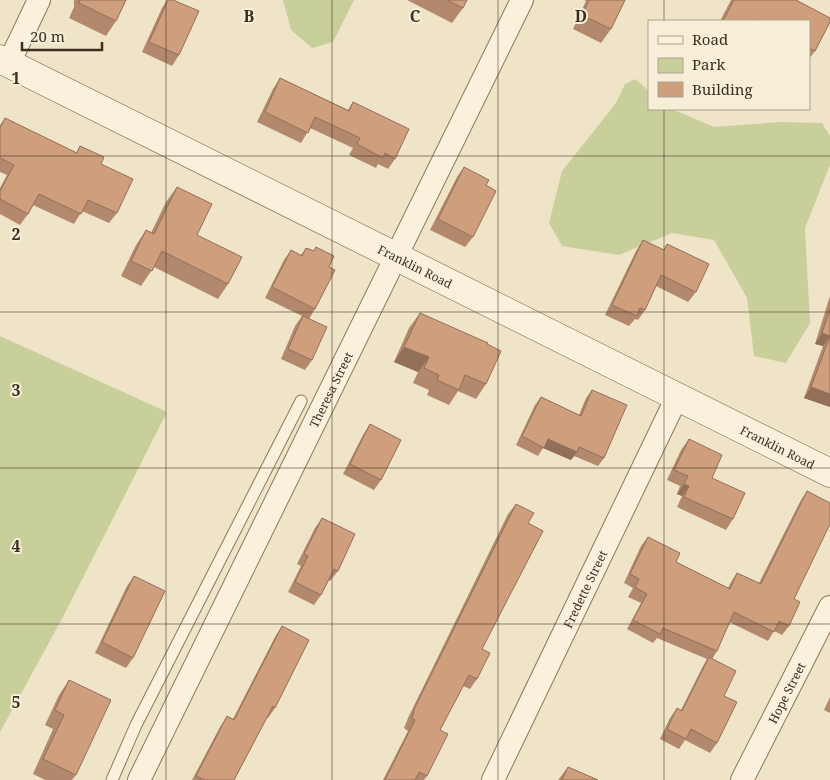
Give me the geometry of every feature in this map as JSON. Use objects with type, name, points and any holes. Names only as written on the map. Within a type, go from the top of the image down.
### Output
[{"type":"main road","name":"Franklin Road","points":[[4,61],[830,473]]},
{"type":"street","points":[[4,61],[39,0]]},
{"type":"street","name":"Theresa Street","points":[[139,780],[522,0]]},
{"type":"street","name":"Fredette Street","points":[[493,780],[677,397]]},
{"type":"street","name":"Hope Street","points":[[742,780],[830,607]]},
{"type":"lane","points":[[112,780],[136,726],[301,401]]},
{"type":"green space","points":[[283,0],[354,0],[333,42],[312,48],[291,30]]},
{"type":"green space","points":[[635,79],[648,90],[648,110],[674,110],[714,127],[779,122],[822,123],[830,136],[830,165],[805,228],[810,323],[786,363],[754,356],[747,298],[714,240],[672,233],[619,255],[562,246],[549,223],[562,171],[616,103],[625,84]]},
{"type":"green space","points":[[0,336],[167,412],[63,617],[0,732]]},
{"type":"building","points":[[80,0],[126,0],[116,21],[79,3]]},
{"type":"building","points":[[168,0],[173,0],[199,11],[179,55],[149,42]]},
{"type":"building","points":[[447,0],[467,0],[463,8]]},
{"type":"building","points":[[589,0],[625,0],[611,29],[582,15]]},
{"type":"building","points":[[734,0],[796,0],[830,18],[830,22],[815,51],[810,48],[810,20],[724,20]]},
{"type":"building","points":[[280,78],[349,111],[353,102],[409,129],[395,159],[385,153],[383,158],[357,144],[360,138],[315,117],[308,133],[265,112]]},
{"type":"building","points":[[5,118],[77,153],[80,146],[104,157],[101,164],[133,179],[117,213],[88,200],[81,214],[39,194],[28,214],[0,199],[0,191],[14,165],[0,158],[0,128]]},
{"type":"building","points":[[464,167],[489,180],[486,185],[496,191],[473,237],[438,219]]},
{"type":"building","points":[[177,187],[212,204],[197,235],[242,257],[228,284],[162,251],[152,271],[131,261],[146,230],[154,234]]},
{"type":"building","points":[[643,240],[664,250],[667,244],[709,264],[696,292],[661,275],[645,310],[640,308],[637,316],[612,305]]},
{"type":"building","points":[[316,247],[334,256],[329,267],[335,270],[315,309],[272,287],[291,250],[302,256],[306,248],[314,251]]},
{"type":"building","points":[[830,309],[830,336],[822,333]]},
{"type":"building","points":[[420,313],[488,343],[501,351],[486,384],[465,375],[459,390],[437,380],[439,375],[424,368],[429,357],[404,347]]},
{"type":"building","points":[[303,316],[327,327],[312,360],[288,349]]},
{"type":"building","points":[[830,336],[830,394],[811,387]]},
{"type":"building","points":[[592,390],[627,405],[604,458],[579,447],[577,452],[548,439],[544,448],[522,436],[541,397],[581,416]]},
{"type":"building","points":[[370,424],[401,440],[381,480],[350,464]]},
{"type":"building","points":[[689,439],[722,455],[712,478],[745,493],[733,519],[684,497],[689,486],[684,484],[688,476],[674,470]]},
{"type":"building","points":[[807,491],[830,503],[830,524],[794,599],[800,602],[789,626],[779,621],[774,632],[734,612],[717,651],[663,628],[660,634],[633,620],[647,594],[635,587],[639,579],[630,574],[648,537],[680,553],[676,562],[730,589],[737,573],[761,584]]},
{"type":"building","points":[[516,504],[534,513],[528,523],[543,531],[482,649],[490,653],[477,679],[469,675],[440,730],[448,734],[427,776],[419,772],[415,780],[385,780],[415,720],[412,718],[415,707]]},
{"type":"building","points":[[322,518],[355,534],[338,571],[334,569],[321,595],[295,582],[308,556],[304,554]]},
{"type":"building","points":[[134,576],[165,591],[133,658],[102,642]]},
{"type":"building","points":[[282,626],[309,640],[275,708],[273,706],[234,780],[205,780],[196,776],[227,716],[234,720]]},
{"type":"building","points":[[709,657],[736,671],[724,696],[737,702],[717,743],[691,729],[686,739],[667,729],[677,708],[682,711]]},
{"type":"building","points":[[69,680],[111,700],[76,775],[43,759],[64,715],[55,710]]},
{"type":"building","points":[[568,767],[598,780],[562,780]]}]
